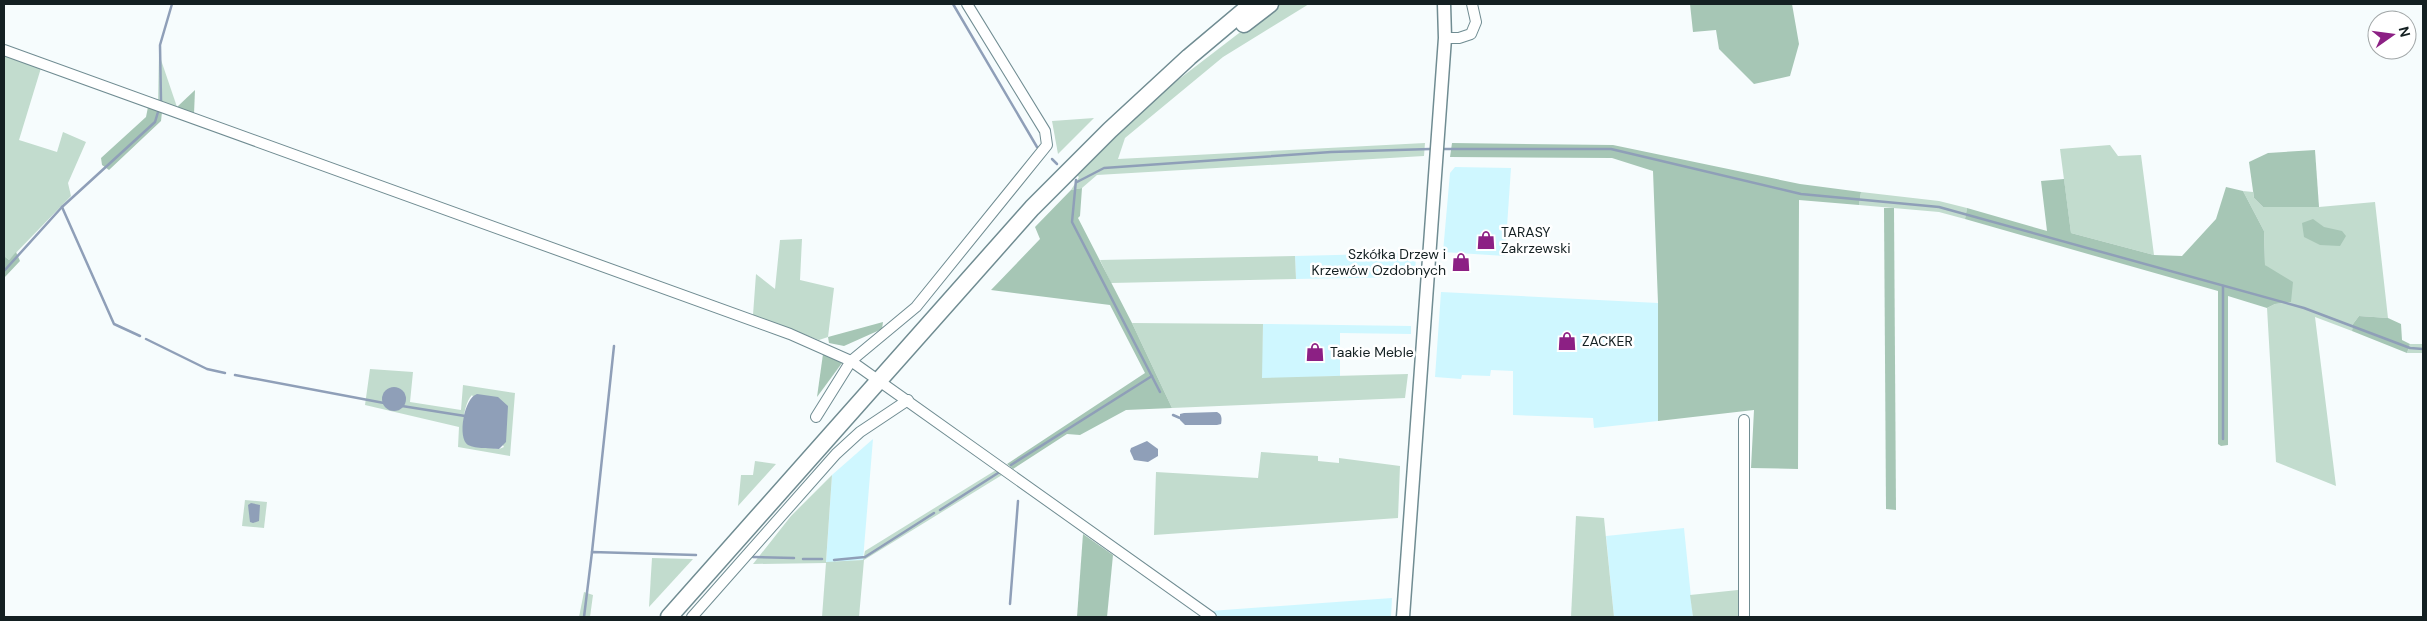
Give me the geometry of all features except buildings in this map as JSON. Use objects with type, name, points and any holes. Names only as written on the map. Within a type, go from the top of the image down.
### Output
[{"type":"main road","points":[[669,617],[1032,208],[1081,157],[1172,73],[1252,4]]},
{"type":"main road","points":[[1172,73],[1194,61],[1270,4]]},
{"type":"street","points":[[816,417],[851,361],[916,307],[1046,145],[1045,131],[967,4]]},
{"type":"street","points":[[1403,617],[1445,38],[1444,4]]},
{"type":"street","points":[[1445,38],[1459,38],[1471,34],[1476,22],[1472,4]]},
{"type":"street","points":[[4,50],[790,334],[851,361],[879,379],[1211,617]]},
{"type":"street","points":[[692,617],[836,454],[860,432],[908,400]]},
{"type":"street","points":[[1744,420],[1744,617]]},
{"type":"shaded area","points":[[1455,167],[1511,168],[1505,256],[1443,252],[1450,173]]},
{"type":"shaded area","points":[[1416,253],[1415,277],[1296,279],[1295,256]]},
{"type":"shaded area","points":[[1441,292],[1658,303],[1658,421],[1594,428],[1593,418],[1513,415],[1513,371],[1491,370],[1490,376],[1462,375],[1461,379],[1435,377]]},
{"type":"shaded area","points":[[1263,324],[1411,326],[1411,334],[1340,333],[1340,376],[1261,379]]},
{"type":"shaded area","points":[[394,387],[402,391],[406,399],[402,407],[394,411],[386,407],[382,399],[386,391]]},
{"type":"shaded area","points":[[477,394],[498,397],[508,406],[506,442],[499,449],[475,447],[468,445],[465,441],[463,427],[466,410],[472,397]]},
{"type":"shaded area","points":[[1217,412],[1221,415],[1222,420],[1221,424],[1217,425],[1185,425],[1180,420],[1180,414],[1184,413]]},
{"type":"shaded area","points":[[873,439],[863,560],[826,563],[832,475]]},
{"type":"shaded area","points":[[1147,441],[1158,449],[1158,456],[1148,462],[1134,460],[1130,451],[1131,448]]},
{"type":"shaded area","points":[[251,503],[260,505],[259,521],[253,523],[250,522],[248,505]]},
{"type":"shaded area","points":[[1684,528],[1693,617],[1614,617],[1606,536]]},
{"type":"shaded area","points":[[1392,598],[1391,617],[1219,617],[1210,611]]},
{"type":"green space","points":[[1277,4],[1309,4],[1223,57],[1125,138],[1118,159],[1425,143],[1424,156],[1097,175],[1082,188],[1071,190],[1079,177],[1074,173],[1174,83]]},
{"type":"green space","points":[[1690,4],[1792,4],[1799,44],[1790,76],[1754,84],[1719,49],[1716,30],[1693,32]]},
{"type":"green space","points":[[4,54],[41,68],[19,140],[57,152],[63,132],[86,142],[68,183],[71,196],[9,260],[4,256]]},
{"type":"green space","points":[[159,54],[177,107],[158,100]]},
{"type":"green space","points":[[195,90],[194,114],[177,107]]},
{"type":"green space","points":[[148,107],[162,112],[161,121],[109,170],[102,165],[101,158],[146,117]]},
{"type":"green space","points":[[1094,118],[1058,154],[1052,121]]},
{"type":"green space","points":[[1452,143],[1613,145],[1800,184],[1861,192],[1859,205],[1799,200],[1798,469],[1751,468],[1754,410],[1658,421],[1658,303],[1653,171],[1612,158],[1450,157]]},
{"type":"green space","points":[[2110,145],[2118,156],[2141,155],[2154,255],[2071,233],[2060,149]]},
{"type":"green space","points":[[2315,150],[2319,207],[2263,207],[2254,198],[2249,162],[2268,153]]},
{"type":"green space","points":[[2064,179],[2071,233],[2154,255],[2182,256],[2216,219],[2226,187],[2243,191],[2264,231],[2265,265],[2293,282],[2291,302],[2275,304],[2267,308],[2228,296],[2228,445],[2221,446],[2218,444],[2218,291],[1965,219],[1967,208],[2047,231],[2041,181]]},
{"type":"green space","points":[[1082,188],[1080,216],[1078,218],[1132,323],[1172,408],[1126,410],[1080,435],[1067,434],[1013,469],[1007,464],[1145,373],[1110,305],[991,290],[1040,239],[1035,227],[1071,190]]},
{"type":"green space","points":[[2243,191],[2253,192],[2254,198],[2263,207],[2319,207],[2375,202],[2388,318],[2359,316],[2353,324],[2352,331],[2315,317],[2336,486],[2276,462],[2267,308],[2275,304],[2291,302],[2265,265],[2264,231]]},
{"type":"green space","points":[[1861,192],[1939,201],[1967,208],[1965,219],[1939,212],[1859,205]]},
{"type":"green space","points":[[1884,208],[1894,208],[1896,510],[1886,509]]},
{"type":"green space","points":[[2313,219],[2324,227],[2342,231],[2346,236],[2340,246],[2320,245],[2304,237],[2302,223]]},
{"type":"green space","points":[[802,239],[800,280],[834,288],[828,337],[819,340],[753,315],[756,274],[775,289],[780,240]]},
{"type":"green space","points":[[16,252],[20,261],[4,278],[4,256],[9,260]]},
{"type":"green space","points":[[1295,256],[1296,279],[1111,283],[1100,260]]},
{"type":"green space","points":[[2359,316],[2388,318],[2401,324],[2402,340],[2410,344],[2407,353],[2352,331],[2353,324]]},
{"type":"green space","points":[[883,322],[882,329],[844,346],[829,343],[828,337]]},
{"type":"green space","points":[[1132,323],[1263,324],[1262,378],[1408,374],[1405,398],[1172,408]]},
{"type":"green space","points":[[2410,344],[2423,344],[2423,353],[2407,353]]},
{"type":"green space","points":[[823,354],[842,363],[817,397]]},
{"type":"green space","points":[[370,369],[413,372],[410,402],[461,410],[463,385],[515,393],[510,456],[458,447],[459,427],[365,405]],"holes":[[[472,395],[504,447],[499,449],[467,443],[464,432],[464,418],[466,405]]]},
{"type":"green space","points":[[1261,452],[1318,456],[1318,461],[1339,463],[1339,458],[1400,466],[1398,518],[1154,535],[1156,472],[1258,478]]},
{"type":"green space","points":[[755,461],[776,464],[738,506],[741,475],[753,475]]},
{"type":"green space","points":[[996,470],[1002,475],[864,560],[859,617],[822,617],[826,563],[753,564],[791,516],[832,475],[826,562],[863,560],[865,551]]},
{"type":"green space","points":[[245,500],[267,502],[264,528],[242,526]]},
{"type":"green space","points":[[1576,516],[1604,518],[1614,617],[1571,617]]},
{"type":"green space","points":[[1083,534],[1113,555],[1107,617],[1077,617]]},
{"type":"green space","points":[[652,558],[693,559],[649,607]]},
{"type":"green space","points":[[1738,590],[1738,617],[1693,617],[1690,595]]},
{"type":"green space","points":[[584,592],[593,595],[590,617],[579,617]]},
{"type":"waterway","points":[[161,101],[160,45],[172,4]]},
{"type":"waterway","points":[[953,4],[1037,147]]},
{"type":"waterway","points":[[4,271],[62,207],[155,122],[158,112]]},
{"type":"waterway","points":[[1077,182],[1104,168],[1331,152],[1430,149]]},
{"type":"waterway","points":[[1443,149],[1611,149],[1801,194],[1939,207],[2304,308],[2410,348],[2423,349]]},
{"type":"waterway","points":[[1052,159],[1057,164]]},
{"type":"waterway","points":[[1076,180],[1072,222],[1160,392]]},
{"type":"waterway","points":[[62,207],[114,324],[140,336]]},
{"type":"waterway","points":[[2223,286],[2223,439]]},
{"type":"waterway","points":[[146,339],[207,369],[225,373]]},
{"type":"waterway","points":[[592,552],[614,346]]},
{"type":"waterway","points":[[235,375],[384,403]]},
{"type":"waterway","points":[[1011,465],[1152,376]]},
{"type":"waterway","points":[[402,406],[465,416]]},
{"type":"waterway","points":[[1173,415],[1180,418]]},
{"type":"waterway","points":[[940,510],[998,473]]},
{"type":"waterway","points":[[1010,604],[1018,501]]},
{"type":"waterway","points":[[834,560],[865,557],[934,513]]},
{"type":"waterway","points":[[584,617],[592,552],[696,555]]},
{"type":"waterway","points":[[753,557],[794,558]]},
{"type":"waterway","points":[[803,559],[822,559]]},
{"type":"place","name":"TARASY Zakrzewski","points":[[1486,240]]},
{"type":"place","name":"Szkółka Drzew i Krzewów Ozdobnych","points":[[1461,262]]},
{"type":"place","name":"ZACKER","points":[[1567,341]]},
{"type":"place","name":"Taakie Meble","points":[[1315,352]]}]
